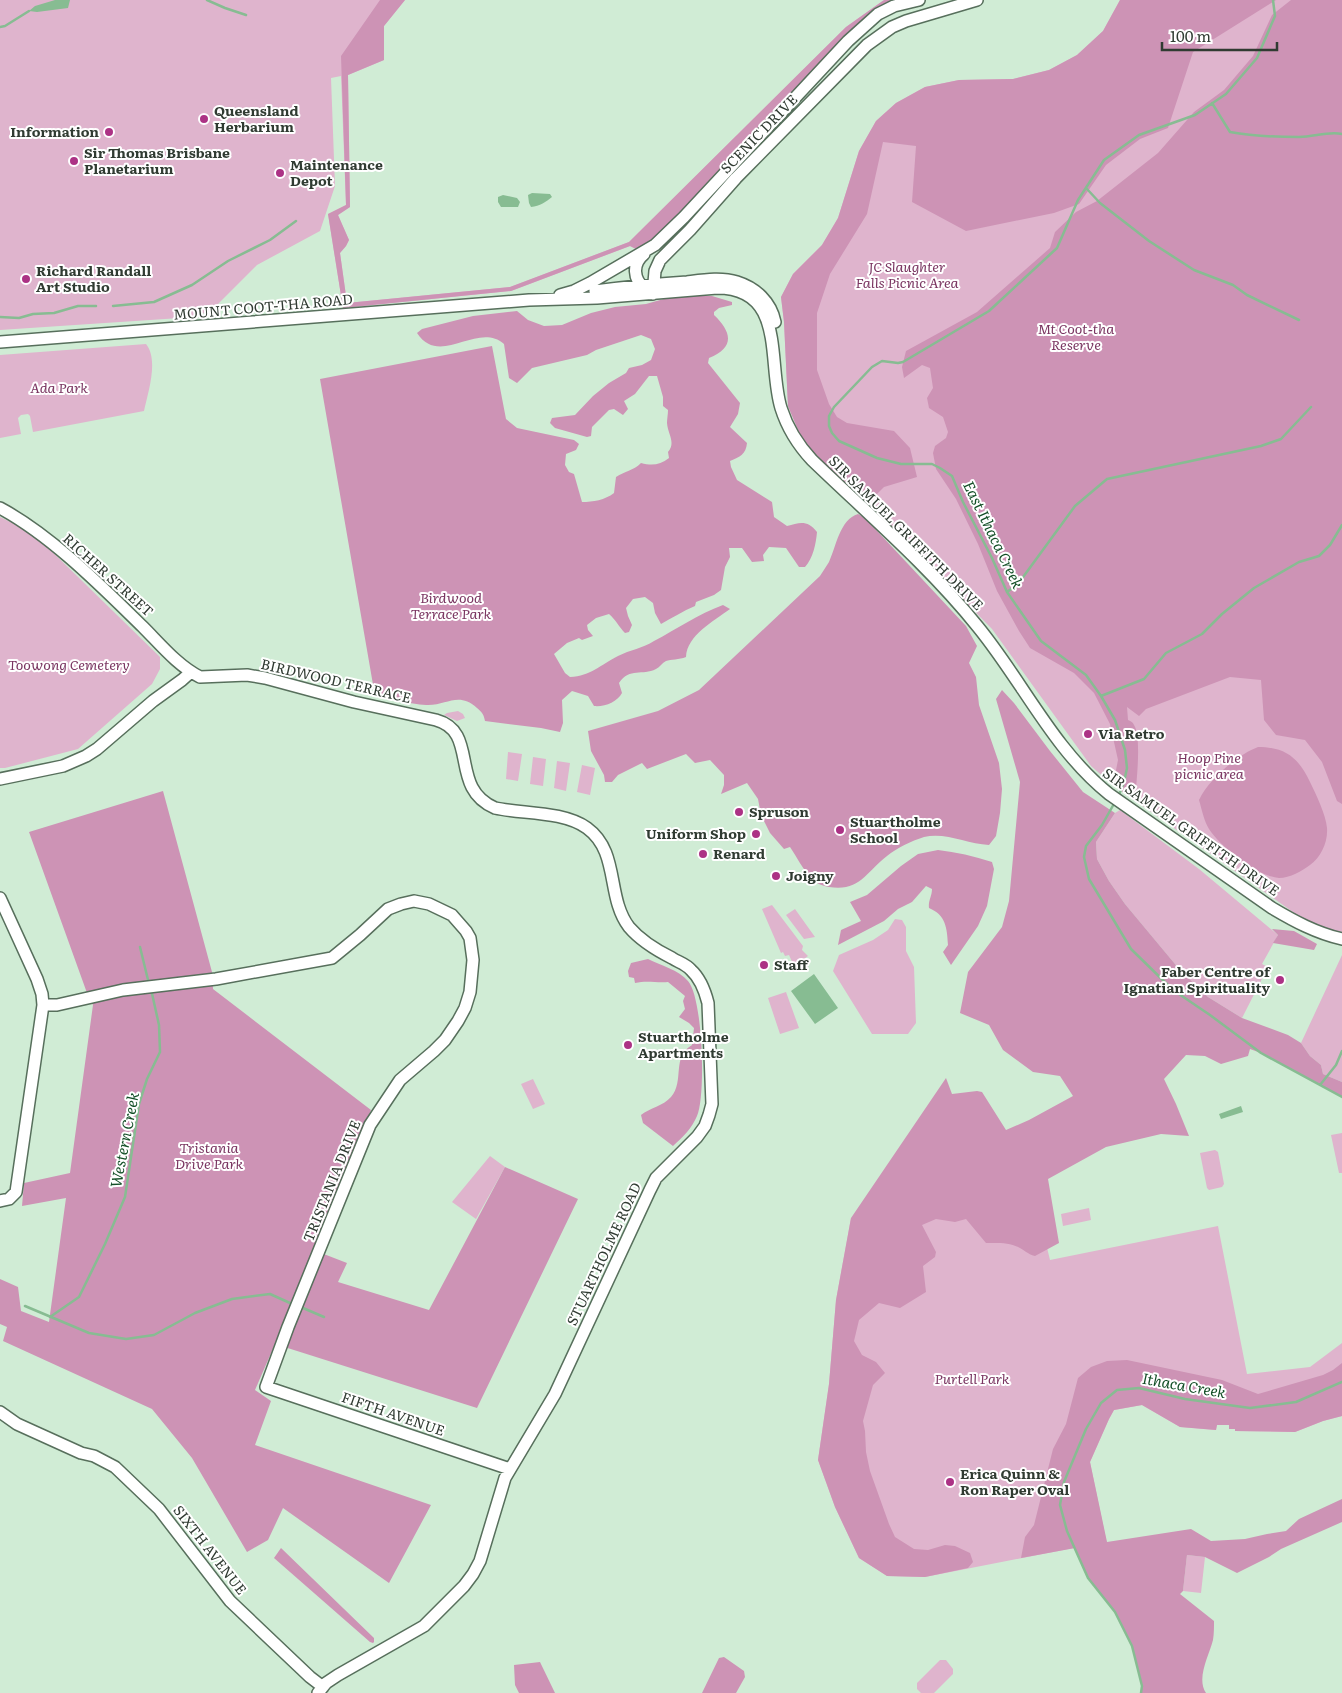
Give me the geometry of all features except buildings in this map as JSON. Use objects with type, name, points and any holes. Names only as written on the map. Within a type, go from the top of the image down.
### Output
[{"type":"main road","name":"SCENIC DRIVE","points":[[641,286],[636,275],[637,262],[641,256],[684,217],[858,32],[878,14],[894,6],[919,0]]},
{"type":"main road","name":"SCENIC DRIVE","points":[[653,289],[656,269],[662,258],[690,230],[736,178],[867,45],[892,27],[906,21],[977,0]]},
{"type":"main road","name":"SCENIC DRIVE","points":[[555,296],[590,284],[655,245]]},
{"type":"main road","points":[[641,286],[653,289]]},
{"type":"main road","name":"MOUNT COOT-THA ROAD","points":[[528,300],[641,286]]},
{"type":"main road","name":"SIR SAMUEL GRIFFITH DRIVE","points":[[653,289],[744,288],[765,315],[775,364],[780,407],[790,430],[802,448],[914,558],[970,617],[1007,665],[1044,722],[1085,774],[1124,805],[1272,908],[1298,923],[1328,936],[1342,939]]},
{"type":"main road","name":"MOUNT COOT-THA ROAD","points":[[0,342],[528,300],[587,299],[653,289]]},
{"type":"main road","name":"RICHER STREET","points":[[0,508],[17,517],[88,574],[191,672]]},
{"type":"main road","points":[[0,779],[63,766],[86,756],[97,749],[153,700],[191,672]]},
{"type":"main road","name":"BIRDWOOD TERRACE","points":[[191,672],[203,678],[248,676],[265,678],[354,702],[443,722],[455,733]]},
{"type":"main road","name":"STUARTHOLME ROAD","points":[[320,1690],[338,1675],[424,1626],[464,1586],[473,1574],[480,1561],[501,1488],[510,1469],[555,1394],[656,1178],[698,1137],[705,1126],[712,1104],[708,1003],[705,990],[692,970],[652,947],[630,927],[619,907],[606,850],[586,827],[566,818],[501,810],[488,806],[476,795],[469,782],[462,747],[455,733]]},
{"type":"main road","points":[[0,898],[37,979],[43,1005],[17,1186],[13,1196],[0,1201]]},
{"type":"main road","name":"TRISTANIA DRIVE","points":[[43,1005],[123,990],[216,979],[332,958],[388,909],[414,901],[429,904],[452,915],[460,922],[470,938],[473,960],[472,975],[470,992],[465,1008],[445,1040],[434,1052],[400,1080],[370,1125],[288,1327],[266,1387]]},
{"type":"main road","name":"FIFTH AVENUE","points":[[266,1387],[510,1469]]},
{"type":"main road","name":"SIXTH AVENUE","points":[[4,1414],[17,1424],[81,1453],[94,1456],[115,1467],[151,1500],[230,1602],[310,1677],[320,1690]]},
{"type":"green space","points":[[0,0],[405,0],[384,26],[384,60],[348,75],[350,207],[338,215],[349,240],[340,253],[347,303],[510,287],[629,242],[846,27],[884,0],[840,42],[676,217],[638,250],[630,246],[511,291],[343,308],[328,214],[346,205],[341,76],[331,78],[335,186],[320,231],[257,265],[213,309],[195,317],[0,330]]},
{"type":"green space","points":[[380,0],[405,0],[384,26],[384,60],[348,75],[350,207],[338,215],[349,240],[340,253],[347,303],[510,287],[629,242],[846,27],[884,0],[897,0],[840,42],[658,236],[638,250],[630,246],[511,291],[343,308],[328,214],[346,205],[341,56]]},
{"type":"green space","name":"Mt Coot-tha Reserve","points":[[1120,0],[1342,0],[1342,932],[1331,930],[1300,917],[1113,785],[1091,766],[992,629],[868,503],[818,460],[801,437],[788,406],[781,297],[793,274],[822,245],[838,218],[859,151],[876,121],[896,103],[925,87],[959,80],[1013,79],[1049,70],[1077,55],[1103,31]]},
{"type":"green space","points":[[1120,0],[1276,0],[1193,52],[1168,128],[1140,139],[1106,165],[1079,204],[1054,213],[966,231],[912,202],[916,146],[883,142],[867,214],[830,274],[817,313],[817,370],[829,404],[837,417],[847,423],[894,431],[910,448],[917,477],[884,487],[868,503],[818,460],[801,437],[788,406],[781,297],[793,274],[822,245],[838,218],[859,151],[876,121],[896,103],[925,87],[959,80],[1013,79],[1049,70],[1077,55],[1103,31]]},
{"type":"green space","points":[[1291,0],[1342,0],[1342,804],[1337,801],[1322,762],[1305,740],[1276,735],[1264,720],[1261,680],[1230,677],[1146,709],[1139,716],[1127,707],[1128,720],[1134,724],[1138,740],[1135,801],[1113,785],[1118,760],[1110,724],[1094,693],[1074,673],[1030,648],[997,591],[978,544],[956,499],[936,469],[933,453],[935,446],[946,438],[948,432],[943,417],[929,408],[927,398],[933,388],[930,368],[922,365],[904,378],[902,367],[906,351],[977,312],[1050,248],[1055,232],[1076,212],[1097,201],[1158,153],[1194,112],[1224,90],[1253,56],[1272,15]]},
{"type":"green space","name":"Birdwood Terrace Park","points":[[678,295],[712,296],[732,302],[732,305],[719,308],[714,312],[714,315],[724,327],[728,339],[723,349],[709,358],[708,363],[740,403],[738,414],[730,427],[747,443],[742,455],[730,461],[731,467],[737,480],[772,502],[774,517],[787,526],[800,523],[810,525],[817,532],[814,551],[805,567],[799,567],[786,548],[769,547],[763,555],[764,561],[752,562],[742,548],[729,548],[730,557],[725,567],[721,590],[696,602],[695,606],[661,624],[655,613],[653,603],[645,597],[633,599],[626,608],[632,625],[629,632],[625,633],[609,614],[596,618],[587,625],[588,630],[593,636],[582,640],[579,638],[567,643],[554,654],[565,673],[570,677],[584,675],[618,656],[650,643],[696,617],[723,605],[730,609],[696,635],[691,642],[686,657],[666,661],[651,671],[632,673],[623,678],[619,683],[622,693],[610,703],[594,706],[588,696],[572,691],[562,700],[563,723],[560,732],[485,721],[480,711],[464,700],[452,700],[426,705],[375,696],[320,379],[492,346],[506,419],[517,428],[574,440],[579,444],[576,450],[566,454],[565,465],[569,472],[574,474],[582,502],[599,500],[614,493],[616,477],[641,463],[656,464],[669,458],[668,452],[671,442],[667,423],[668,410],[663,406],[663,397],[657,376],[649,376],[635,394],[624,401],[628,409],[623,415],[614,409],[609,410],[592,427],[591,436],[587,437],[555,428],[550,423],[552,418],[575,415],[593,396],[609,383],[626,373],[629,368],[642,365],[651,360],[655,349],[651,339],[641,335],[596,350],[587,355],[532,368],[517,383],[509,378],[504,344],[493,338],[482,338],[448,346],[437,346],[426,343],[417,333],[422,329],[473,316],[517,311],[528,320],[544,326],[562,325],[591,313],[615,307],[646,304]]},
{"type":"green space","name":"Ada Park","points":[[146,344],[150,351],[152,367],[144,411],[33,432],[30,416],[28,414],[21,415],[18,418],[21,434],[0,438],[0,355]]},
{"type":"green space","points":[[858,514],[865,518],[966,626],[977,646],[969,663],[976,677],[979,705],[999,763],[1002,789],[996,836],[989,845],[940,836],[924,837],[904,845],[891,853],[855,884],[840,888],[827,887],[816,882],[806,872],[790,847],[784,849],[770,833],[761,815],[758,799],[747,783],[721,794],[724,785],[724,775],[710,760],[695,763],[686,754],[647,769],[642,763],[618,775],[612,782],[605,782],[604,775],[591,751],[588,731],[658,711],[699,690],[820,576],[829,562],[843,527],[852,517]]},
{"type":"green space","name":"Toowong Cemetery","points":[[0,517],[33,533],[160,657],[160,669],[152,684],[78,749],[5,768],[0,768]]},
{"type":"green space","points":[[1002,690],[1083,792],[1115,813],[1096,842],[1097,859],[1125,904],[1180,970],[1208,997],[1242,1018],[1288,1035],[1301,1043],[1310,1056],[1321,1065],[1323,1074],[1342,1082],[1342,1097],[1261,1053],[1250,1049],[1248,1056],[1221,1064],[1205,1056],[1186,1055],[1164,1079],[1189,1136],[1161,1134],[1106,1147],[1048,1179],[1059,1243],[1035,1256],[1010,1244],[986,1243],[966,1219],[955,1222],[936,1219],[922,1225],[936,1252],[935,1257],[923,1266],[926,1292],[900,1308],[879,1303],[859,1320],[854,1341],[862,1355],[876,1362],[885,1373],[873,1385],[863,1421],[866,1452],[870,1471],[895,1537],[914,1549],[928,1550],[945,1545],[955,1546],[970,1553],[973,1562],[968,1568],[925,1577],[887,1576],[859,1558],[835,1507],[818,1460],[829,1384],[836,1300],[851,1218],[946,1078],[952,1094],[982,1092],[1006,1130],[1073,1096],[1060,1076],[1033,1072],[1003,1050],[989,1025],[960,1013],[968,972],[1002,927],[1009,901],[1020,782],[996,699]]},
{"type":"green space","points":[[458,711],[465,718],[457,721],[444,715],[447,713]]},
{"type":"green space","points":[[1258,747],[1276,749],[1296,760],[1306,774],[1325,817],[1327,828],[1323,849],[1310,865],[1296,874],[1287,877],[1279,878],[1260,872],[1230,852],[1209,829],[1199,800],[1209,784],[1224,769],[1241,756]]},
{"type":"green space","points":[[508,752],[522,754],[518,781],[506,779]]},
{"type":"green space","points":[[533,757],[546,759],[543,786],[530,784]]},
{"type":"green space","points":[[557,761],[570,763],[566,791],[554,788]]},
{"type":"green space","points":[[582,765],[595,768],[590,795],[577,792]]},
{"type":"green space","name":"Tristania Drive Park","points":[[163,791],[212,972],[213,989],[371,1110],[316,1251],[347,1263],[338,1282],[429,1310],[505,1167],[578,1199],[477,1408],[275,1344],[255,1390],[271,1401],[255,1445],[431,1505],[389,1583],[283,1508],[268,1540],[247,1552],[192,1458],[152,1409],[3,1341],[7,1327],[0,1324],[0,1279],[18,1287],[21,1311],[49,1322],[66,1198],[22,1206],[24,1183],[70,1173],[93,1005],[29,832]]},
{"type":"green space","points":[[1120,810],[1199,869],[1278,935],[1262,964],[1268,967],[1242,1018],[1208,997],[1180,970],[1125,904],[1109,881],[1097,859],[1096,842],[1115,813]]},
{"type":"green space","points":[[938,850],[965,854],[992,862],[994,869],[987,906],[978,926],[951,965],[943,952],[948,945],[944,923],[939,914],[929,908],[932,889],[926,886],[912,902],[898,909],[884,921],[838,945],[841,930],[861,921],[850,902],[867,895],[918,854]]},
{"type":"green space","points":[[772,905],[803,946],[802,950],[808,956],[794,966],[789,955],[785,956],[783,952],[781,953],[762,909]]},
{"type":"green space","points":[[795,909],[815,937],[804,939],[786,915]]},
{"type":"green space","points":[[895,919],[902,920],[906,927],[906,951],[914,967],[916,1023],[908,1034],[872,1034],[833,971],[839,955],[873,940],[888,930]]},
{"type":"green space","points":[[1272,929],[1294,931],[1317,944],[1314,950],[1273,943],[1278,935]]},
{"type":"green space","points":[[1342,955],[1342,1082],[1323,1074],[1321,1065],[1310,1056],[1301,1043]]},
{"type":"green space","points":[[648,959],[675,971],[688,981],[697,1006],[700,1026],[702,1089],[700,1105],[693,1124],[673,1146],[643,1123],[641,1115],[668,1100],[675,1091],[682,1056],[692,1045],[694,1028],[679,1017],[685,1009],[683,1001],[685,996],[668,982],[635,983],[634,978],[629,977],[628,971],[631,963]]},
{"type":"green space","points":[[786,992],[799,1028],[780,1034],[768,998]]},
{"type":"green space","points":[[533,1079],[545,1104],[533,1109],[521,1084]]},
{"type":"green space","points":[[1342,1133],[1342,1173],[1339,1173],[1331,1135]]},
{"type":"green space","points":[[1215,1150],[1218,1152],[1224,1184],[1222,1187],[1209,1190],[1200,1153]]},
{"type":"green space","points":[[490,1156],[505,1167],[476,1219],[452,1202]]},
{"type":"green space","name":"Purtell Park","points":[[1031,1182],[1050,1260],[1218,1226],[1247,1374],[1310,1367],[1342,1343],[1342,1416],[1295,1432],[1235,1431],[1235,1429],[1229,1429],[1229,1425],[1217,1424],[1216,1430],[1180,1427],[1142,1405],[1114,1410],[1090,1462],[1108,1549],[1084,1546],[925,1577],[887,1576],[859,1558],[835,1507],[818,1460],[829,1384],[836,1300],[851,1218]]},
{"type":"green space","points":[[1089,1208],[1091,1220],[1063,1226],[1061,1214]]},
{"type":"green space","points":[[1127,1360],[1222,1380],[1258,1394],[1323,1375],[1342,1363],[1342,1416],[1295,1432],[1235,1431],[1235,1429],[1229,1429],[1229,1425],[1217,1425],[1216,1430],[1180,1427],[1142,1405],[1114,1410],[1090,1462],[1107,1542],[1191,1529],[1211,1541],[1245,1539],[1286,1531],[1299,1519],[1342,1499],[1342,1522],[1281,1549],[1237,1573],[1205,1557],[1187,1555],[1183,1591],[1180,1594],[1214,1621],[1213,1640],[1204,1667],[1202,1681],[1206,1693],[1141,1693],[1142,1686],[1132,1646],[1115,1612],[1088,1578],[1075,1548],[1021,1558],[1025,1537],[1034,1525],[1053,1449],[1066,1424],[1078,1378],[1091,1367],[1107,1361]]},
{"type":"green space","points":[[281,1548],[374,1638],[373,1643],[274,1558]]},
{"type":"green space","points":[[1187,1555],[1205,1557],[1201,1593],[1183,1591]]},
{"type":"green space","points":[[724,1657],[744,1671],[745,1677],[736,1693],[702,1693],[719,1658]]},
{"type":"green space","points":[[940,1660],[946,1660],[953,1669],[953,1674],[934,1693],[921,1693],[917,1689],[917,1683]]},
{"type":"green space","points":[[540,1662],[555,1693],[519,1693],[515,1685],[514,1665]]},
{"type":"shaded area","points":[[55,0],[70,0],[68,8],[37,12],[29,11],[35,6]]},
{"type":"shaded area","points":[[532,193],[550,194],[552,197],[537,206],[531,207],[528,195]]},
{"type":"shaded area","points":[[503,195],[517,198],[520,202],[518,207],[501,207],[498,197]]},
{"type":"shaded area","points":[[814,974],[838,1008],[815,1024],[791,991]]},
{"type":"shaded area","points":[[1241,1106],[1243,1112],[1221,1119],[1219,1114]]},
{"type":"waterway","points":[[207,0],[246,15]]},
{"type":"waterway","name":"East Ithaca Creek","points":[[1118,797],[1127,768],[1125,750],[1115,720],[1086,675],[1041,641],[1007,592],[952,476],[932,464],[901,464],[877,458],[839,441],[829,426],[829,416],[834,407],[872,367],[882,361],[903,362],[989,311],[1057,248],[1078,200],[1104,160],[1139,135],[1195,115],[1226,94],[1257,58],[1275,16],[1273,0]]},
{"type":"waterway","points":[[0,27],[5,26],[29,11]]},
{"type":"waterway","points":[[1212,103],[1230,132],[1291,137],[1331,133],[1342,134]]},
{"type":"waterway","points":[[1087,189],[1100,203],[1149,241],[1194,270],[1233,285],[1247,295],[1299,320]]},
{"type":"waterway","points":[[113,306],[154,302],[192,285],[228,261],[270,240],[296,221]]},
{"type":"waterway","points":[[0,317],[19,318],[33,314],[54,313],[78,306],[96,306]]},
{"type":"waterway","points":[[1007,592],[1018,584],[1075,506],[1107,479],[1261,446],[1281,439],[1311,407]]},
{"type":"waterway","points":[[1101,696],[1144,679],[1166,653],[1202,634],[1222,614],[1254,588],[1299,562],[1319,556],[1330,545],[1342,525]]},
{"type":"waterway","name":"East Ithaca Creek","points":[[1115,802],[1102,825],[1086,846],[1084,857],[1089,879],[1131,949],[1173,990],[1261,1053],[1342,1097]]},
{"type":"waterway","name":"Western Creek","points":[[140,947],[149,984]]},
{"type":"waterway","name":"Western Creek","points":[[50,1317],[79,1297],[125,1197],[139,1104],[147,1079],[160,1052],[159,1025],[151,989]]},
{"type":"waterway","points":[[1320,1085],[1336,1065],[1342,1051]]},
{"type":"waterway","name":"Western Creek","points":[[25,1306],[89,1333],[126,1339],[154,1335],[195,1313],[232,1299],[270,1294],[290,1303]]},
{"type":"waterway","name":"Western Creek","points":[[303,1308],[324,1317]]},
{"type":"waterway","name":"Ithaca Creek","points":[[1141,1693],[1142,1686],[1132,1646],[1115,1612],[1088,1578],[1067,1531],[1060,1505],[1064,1482],[1086,1429],[1101,1403],[1117,1390],[1139,1388],[1185,1399],[1250,1408],[1296,1402],[1342,1382]]},
{"type":"place","name":"Queensland Herbarium","points":[[204,119]]},
{"type":"place","name":"Information","points":[[109,132]]},
{"type":"place","name":"Sir Thomas Brisbane Planetarium","points":[[74,161]]},
{"type":"place","name":"Maintenance Depot","points":[[280,173]]},
{"type":"place","name":"Richard Randall Art Studio","points":[[26,279]]},
{"type":"place","name":"Via Retro","points":[[1088,734]]},
{"type":"place","name":"Spruson","points":[[739,812]]},
{"type":"place","name":"Stuartholme School","points":[[840,830]]},
{"type":"place","name":"Uniform Shop","points":[[756,834]]},
{"type":"place","name":"Renard","points":[[703,854]]},
{"type":"place","name":"Joigny","points":[[776,876]]},
{"type":"place","name":"Staff","points":[[764,965]]},
{"type":"place","name":"Faber Centre of Ignatian Spirituality","points":[[1280,980]]},
{"type":"place","name":"Stuartholme Apartments","points":[[628,1045]]},
{"type":"place","name":"Erica Quinn & Ron Raper Oval","points":[[950,1482]]},
{"type":"park label","name":"JC Slaughter Falls Picnic Area","points":[[907,276]]},
{"type":"park label","name":"Hoop Pine picnic area","points":[[1209,766]]}]
